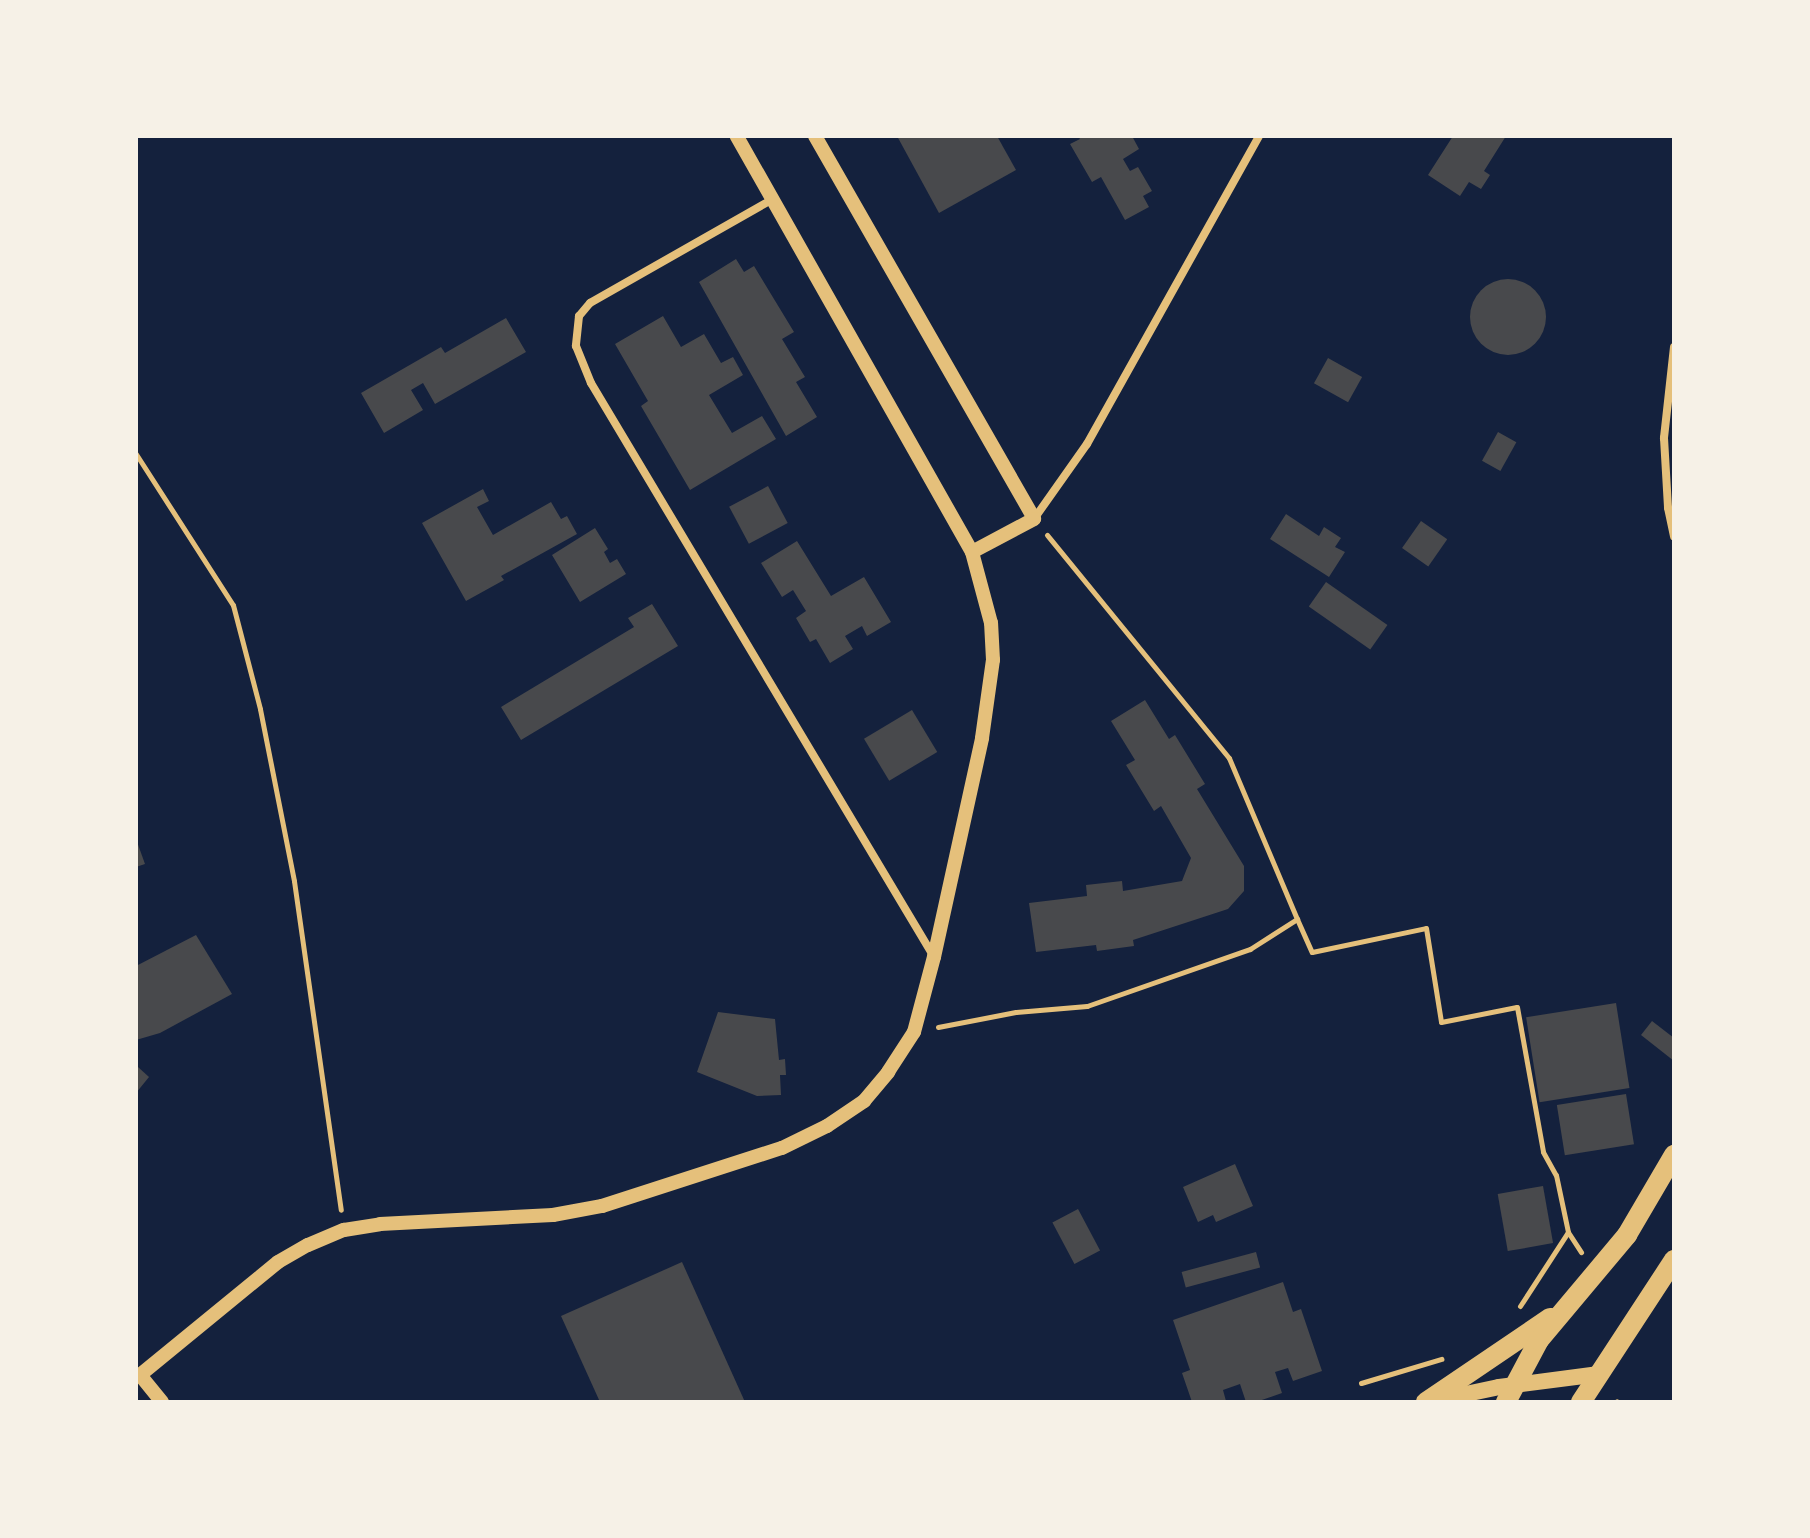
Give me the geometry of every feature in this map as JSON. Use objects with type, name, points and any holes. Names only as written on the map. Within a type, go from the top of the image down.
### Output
[{"type":"main road","points":[[1510,1394],[1524,1362],[1560,1312],[1627,1235],[1674,1155]]},
{"type":"main road","points":[[1581,1402],[1674,1260]]},
{"type":"main road","points":[[1427,1402],[1560,1312]]},
{"type":"main road","points":[[1427,1402],[1510,1394],[1599,1374]]},
{"type":"street","points":[[162,1402],[137,1375],[278,1262],[344,1230],[380,1224],[553,1215],[602,1206],[782,1148],[827,1126],[864,1101],[888,1072],[914,1032],[934,957],[990,695],[991,623],[972,552],[737,136]]},
{"type":"street","points":[[815,136],[1034,519]]},
{"type":"street","points":[[972,552],[1034,519],[1087,444],[1259,136]]},
{"type":"street","points":[[773,199],[606,292],[579,316],[575,330],[576,346],[591,383],[934,957]]},
{"type":"street","points":[[1674,347],[1664,438],[1668,508],[1674,536]]},
{"type":"path","points":[[136,454],[233,605],[260,709],[294,881],[344,1230]]},
{"type":"path","points":[[1034,519],[1229,758],[1312,952],[1426,928],[1441,1022],[1517,1007],[1543,1152],[1556,1175],[1568,1232],[1595,1275]]},
{"type":"path","points":[[914,1032],[1016,1012],[1087,1006],[1164,982],[1250,949],[1297,919]]},
{"type":"path","points":[[1514,1315],[1568,1232]]},
{"type":"path","points":[[1361,1383],[1451,1354]]},
{"type":"building","points":[[897,136],[997,136],[1016,170],[939,213]]},
{"type":"building","points":[[1078,136],[1132,136],[1139,149],[1123,159],[1130,171],[1138,167],[1152,191],[1143,196],[1149,207],[1125,220],[1101,177],[1092,182],[1070,144],[1080,139]]},
{"type":"building","points":[[1453,136],[1506,136],[1484,171],[1490,175],[1481,189],[1469,182],[1460,196],[1428,175]]},
{"type":"building","points":[[736,259],[744,272],[754,266],[794,332],[782,339],[805,377],[796,382],[817,417],[786,436],[699,282]]},
{"type":"building","points":[[1508,279],[1522,282],[1535,290],[1543,303],[1546,317],[1543,331],[1535,344],[1522,352],[1508,355],[1494,352],[1481,344],[1473,331],[1470,317],[1473,303],[1481,290],[1494,282]]},
{"type":"building","points":[[663,316],[681,347],[704,334],[721,363],[733,357],[743,375],[709,395],[732,433],[762,416],[776,439],[690,490],[641,406],[648,401],[615,344]]},
{"type":"building","points":[[506,318],[526,352],[435,404],[423,383],[411,390],[423,410],[384,433],[361,393],[441,347],[445,353]]},
{"type":"building","points":[[1328,358],[1362,377],[1348,402],[1314,383]]},
{"type":"building","points":[[1498,432],[1516,442],[1500,471],[1482,461]]},
{"type":"building","points":[[768,486],[788,523],[749,544],[729,507]]},
{"type":"building","points":[[483,489],[489,501],[477,507],[493,535],[551,502],[561,519],[567,516],[577,534],[501,576],[504,580],[466,601],[422,523]]},
{"type":"building","points":[[1286,514],[1319,536],[1324,527],[1341,538],[1335,547],[1345,552],[1329,577],[1270,539]]},
{"type":"building","points":[[1421,521],[1447,539],[1428,566],[1402,548]]},
{"type":"building","points":[[595,528],[608,549],[604,552],[610,563],[617,559],[626,574],[580,602],[552,555]]},
{"type":"building","points":[[797,541],[831,596],[864,577],[891,622],[867,636],[862,626],[845,636],[853,649],[830,663],[816,639],[810,642],[796,618],[806,611],[793,590],[782,597],[761,563]]},
{"type":"building","points":[[1326,582],[1387,625],[1370,650],[1309,607]]},
{"type":"building","points":[[652,604],[678,646],[521,740],[501,707],[634,627],[628,618]]},
{"type":"building","points":[[1145,700],[1169,739],[1175,735],[1205,784],[1197,789],[1244,866],[1244,891],[1228,909],[1133,940],[1134,946],[1097,951],[1096,945],[1036,952],[1029,903],[1087,896],[1086,885],[1122,881],[1123,891],[1182,881],[1191,858],[1161,806],[1154,811],[1126,765],[1135,760],[1111,721]]},
{"type":"building","points":[[912,710],[937,752],[889,781],[864,739]]},
{"type":"building","points":[[136,839],[145,864],[136,867]]},
{"type":"building","points":[[196,935],[232,994],[160,1033],[136,1040],[136,966]]},
{"type":"building","points":[[1616,1003],[1629,1088],[1540,1102],[1526,1017]]},
{"type":"building","points":[[718,1012],[775,1019],[779,1060],[785,1059],[786,1075],[780,1075],[781,1095],[757,1096],[697,1072]]},
{"type":"building","points":[[1652,1021],[1674,1038],[1674,1061],[1641,1035]]},
{"type":"building","points":[[138,1067],[149,1077],[136,1093],[136,1070]]},
{"type":"building","points":[[1626,1094],[1634,1144],[1565,1155],[1557,1105]]},
{"type":"building","points":[[1235,1164],[1253,1206],[1216,1222],[1213,1215],[1198,1222],[1183,1187]]},
{"type":"building","points":[[1543,1186],[1553,1243],[1508,1251],[1498,1194]]},
{"type":"building","points":[[1078,1209],[1100,1250],[1074,1264],[1052,1223]]},
{"type":"building","points":[[1256,1252],[1260,1267],[1186,1287],[1182,1272]]},
{"type":"building","points":[[682,1262],[745,1402],[600,1402],[561,1316]]},
{"type":"building","points":[[1283,1282],[1293,1312],[1301,1309],[1322,1371],[1293,1381],[1288,1368],[1275,1372],[1282,1393],[1256,1402],[1246,1402],[1240,1384],[1223,1390],[1226,1401],[1192,1402],[1182,1373],[1190,1370],[1173,1320]]}]
